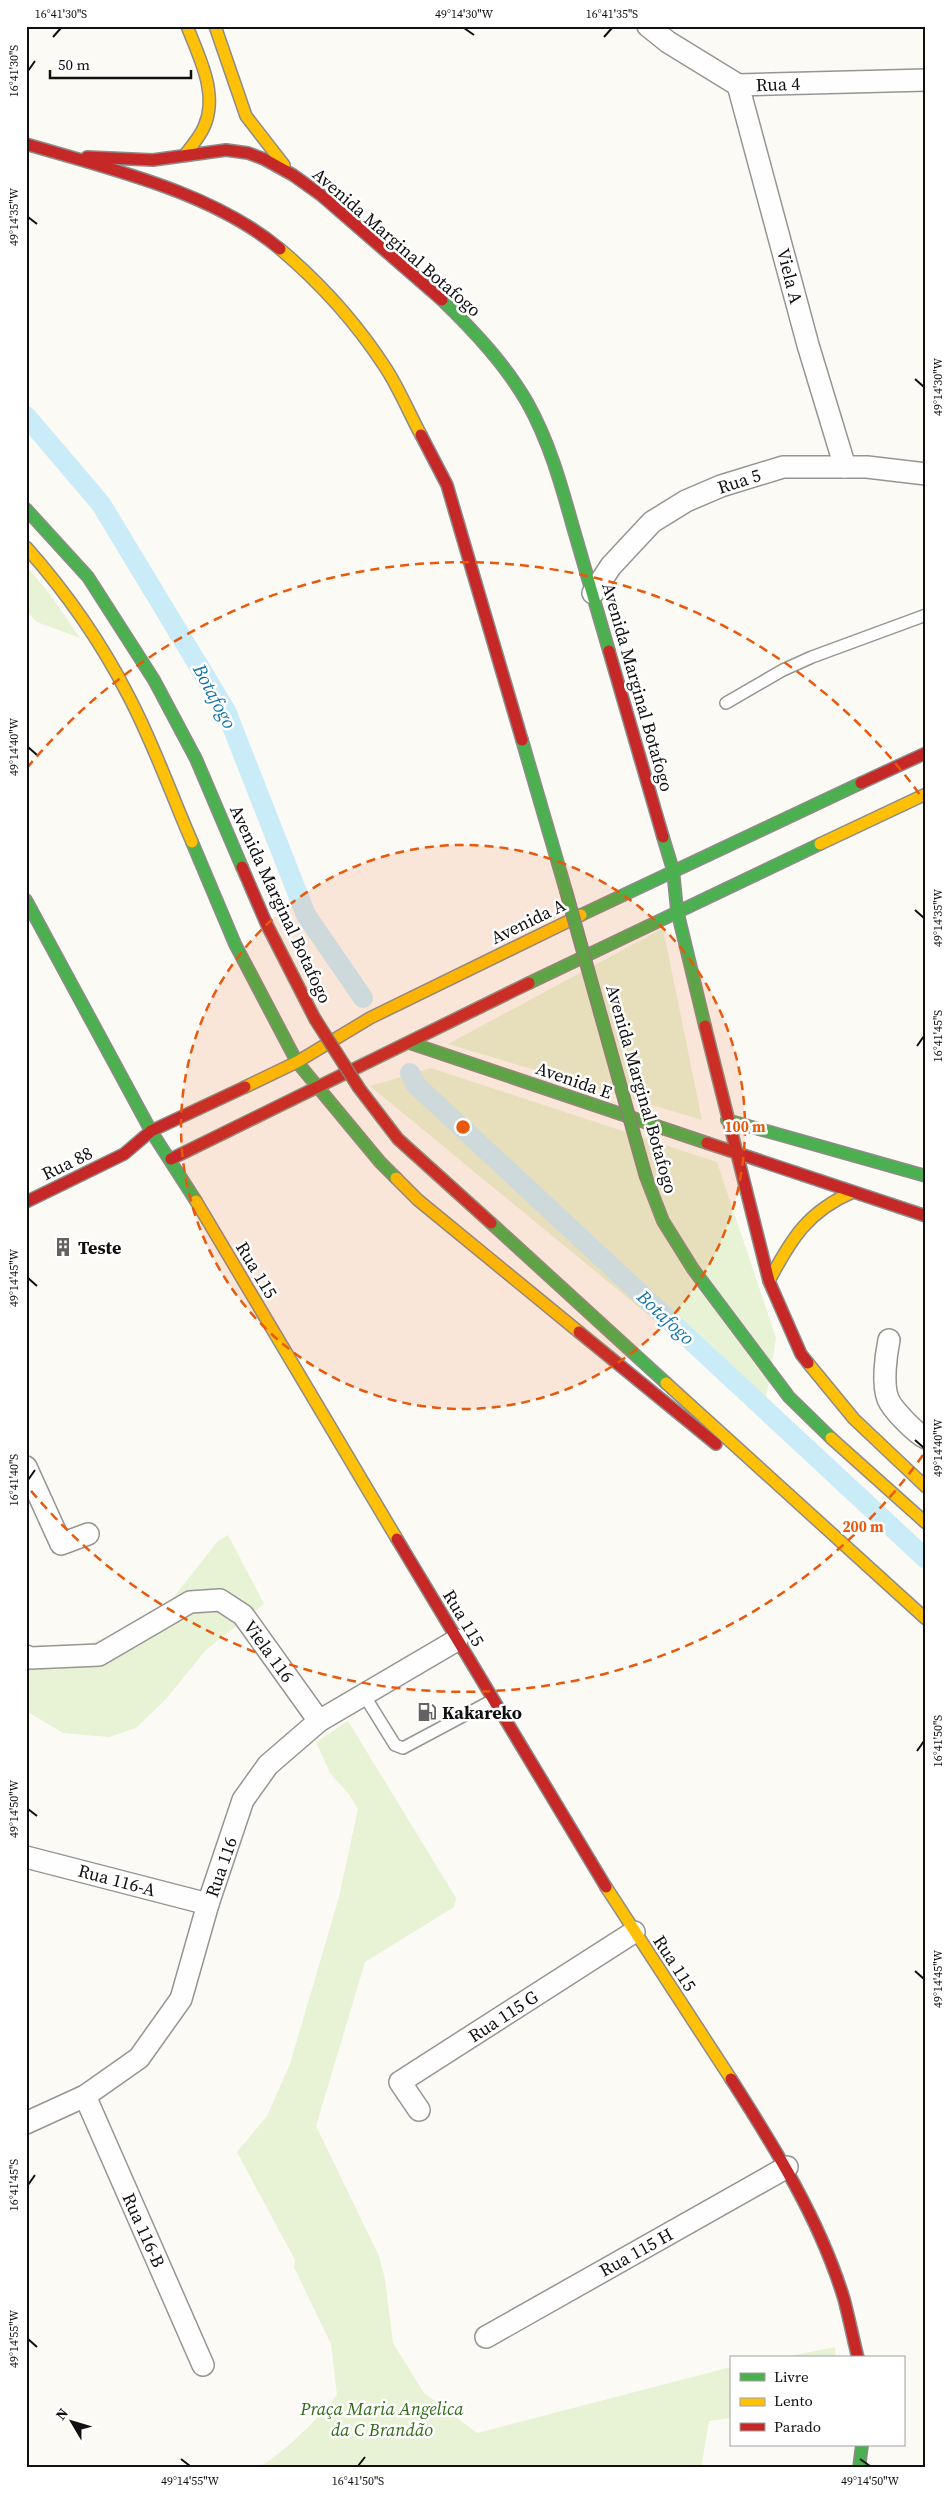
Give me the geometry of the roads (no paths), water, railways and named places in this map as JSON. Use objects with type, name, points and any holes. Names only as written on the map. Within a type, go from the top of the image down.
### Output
[{"type":"main road","points":[[184,156],[204,127],[209,103],[207,82],[187,26]]},
{"type":"main road","points":[[215,26],[246,116],[288,170]]},
{"type":"main road","name":"Avenida Marginal Botafogo","points":[[26,144],[194,199],[260,233],[297,264],[356,328],[386,368],[448,486],[566,891],[646,1176],[664,1221],[693,1269],[789,1397],[853,1459],[926,1523]]},
{"type":"main road","name":"Avenida Marginal Botafogo","points":[[62,155],[137,160],[164,159],[224,149],[266,159],[288,170],[434,292],[461,318],[503,369],[519,392],[541,431],[558,478],[673,870],[677,910],[727,1120],[769,1281],[801,1354],[854,1419],[926,1487]]},
{"type":"main road","name":"Avenida Marginal Botafogo","points":[[26,509],[88,576],[154,680],[196,759],[267,925],[315,1019],[359,1088],[398,1139],[600,1321],[883,1582]]},
{"type":"main road","name":"Avenida Marginal Botafogo","points":[[26,547],[49,573],[106,653],[129,696],[235,944],[298,1062],[380,1162],[418,1200],[926,1619]]},
{"type":"main road","name":"Avenida A","points":[[151,1131],[298,1062],[370,1018],[673,870],[926,753]]},
{"type":"main road","points":[[124,1154],[171,1159],[677,910],[926,794]]},
{"type":"main road","name":"Rua 115","points":[[26,900],[33,926],[151,1131],[171,1159],[457,1640],[634,1932],[787,2168],[835,2272],[857,2356]]},
{"type":"main road","name":"Avenida E","points":[[410,1043],[926,1216]]},
{"type":"main road","points":[[727,1120],[926,1176]]},
{"type":"main road","name":"Rua 88","points":[[26,1202],[124,1154],[151,1131]]},
{"type":"main road","points":[[769,1281],[787,1245],[806,1220],[834,1198],[853,1192]]},
{"type":"main road","points":[[859,2468],[862,2446]]},
{"type":"street","name":"Rua 4","points":[[648,26],[668,42],[738,85],[926,80]]},
{"type":"street","name":"Viela A","points":[[738,85],[790,271],[808,345],[846,467]]},
{"type":"street","name":"Rua 5","points":[[593,593],[611,566],[652,522],[686,500],[721,486],[783,467],[867,467],[926,474]]},
{"type":"street","points":[[889,1340],[886,1362],[888,1399],[917,1434],[926,1438]]},
{"type":"street","points":[[26,1467],[61,1544],[88,1534]]},
{"type":"street","name":"Viela 116","points":[[26,1656],[30,1658],[99,1655],[190,1602],[220,1600],[243,1615],[319,1721]]},
{"type":"street","name":"Rua 116","points":[[26,2123],[84,2096],[138,2058],[181,1999],[208,1904],[243,1800],[268,1765],[319,1721],[457,1640]]},
{"type":"street","name":"Rua 116-A","points":[[26,1857],[208,1904]]},
{"type":"street","name":"Rua 115 G","points":[[419,2110],[400,2082],[634,1932]]},
{"type":"street","name":"Rua 116-B","points":[[84,2096],[203,2365]]},
{"type":"street","name":"Rua 115 H","points":[[486,2337],[787,2168]]},
{"type":"lane","points":[[726,703],[784,670],[812,657],[926,615]]},
{"type":"lane","points":[[364,1695],[394,1744],[403,1748],[493,1700]]},
{"type":"waterway","name":"Botafogo","points":[[26,416],[101,504],[226,711],[306,915],[363,998]]},
{"type":"waterway","name":"Botafogo","points":[[410,1073],[416,1085],[926,1559]]},
{"type":"place","name":"Teste","points":[[63,1247]]},
{"type":"place","name":"Kakareko","points":[[427,1712]]},
{"type":"park label","name":"Praça Maria Angelica da C Brandão","points":[[382,2418]]}]
